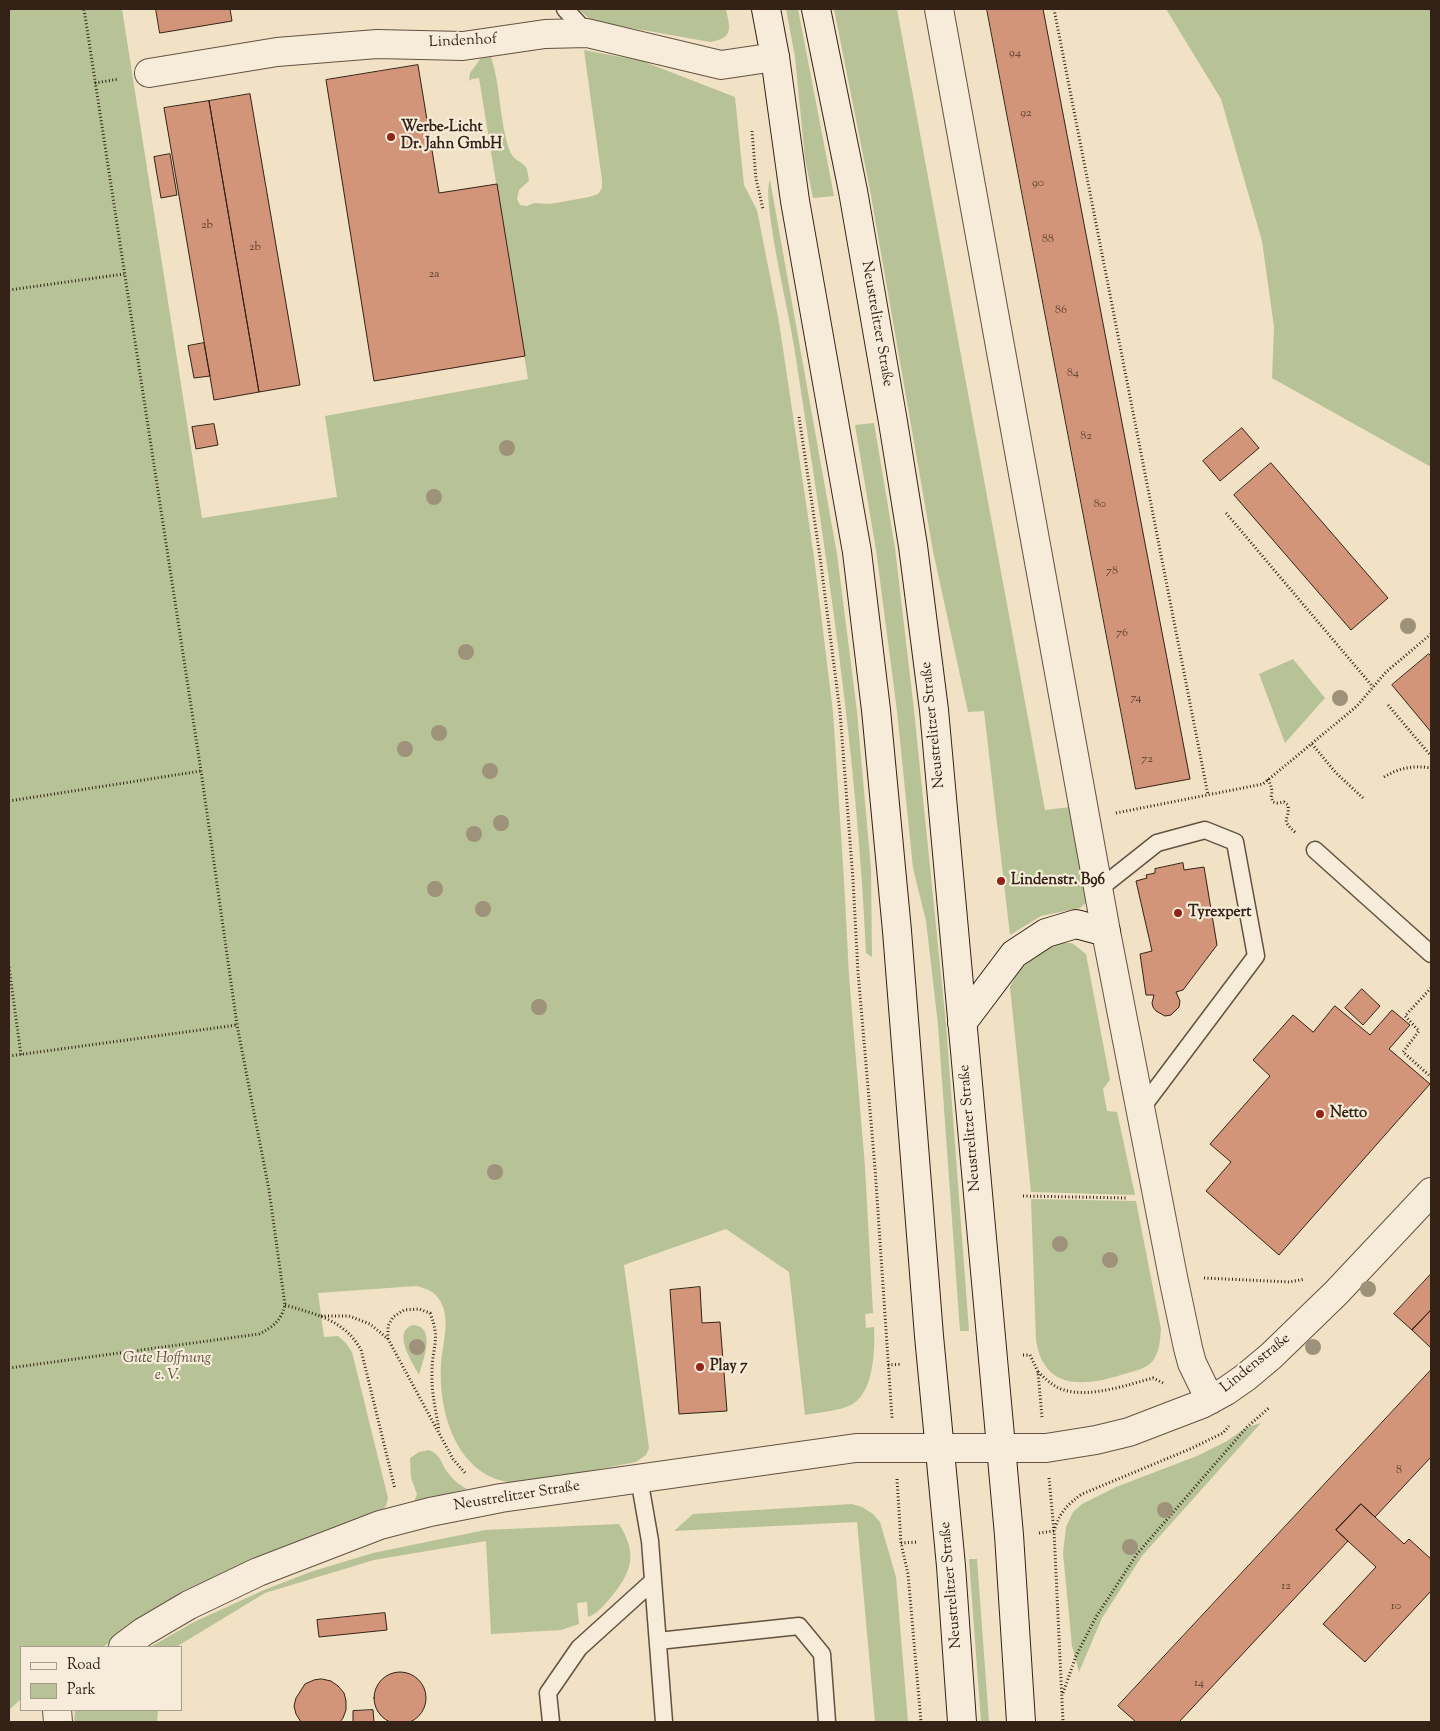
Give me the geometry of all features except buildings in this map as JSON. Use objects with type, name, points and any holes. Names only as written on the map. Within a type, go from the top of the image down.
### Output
[{"type":"main road","name":"Neustrelitzer Straße","points":[[766,9],[775,57],[795,201],[857,552],[876,710],[896,922],[929,1336],[951,1566],[962,1722]]},
{"type":"main road","name":"Neustrelitzer Straße","points":[[816,9],[855,201],[913,546],[934,710],[1011,1560],[1021,1722]]},
{"type":"main road","points":[[939,9],[1106,932],[1140,1109],[1188,1348],[1192,1363],[1210,1400]]},
{"type":"main road","name":"Lindenhof","points":[[136,76],[278,52],[377,44],[463,46],[545,34],[587,33],[721,65],[775,57]]},
{"type":"main road","points":[[962,1023],[1014,954],[1046,933],[1076,924],[1106,932]]},
{"type":"main road","name":"Lindenstraße","points":[[1000,1448],[1046,1448],[1096,1440],[1129,1432],[1174,1416],[1210,1400],[1246,1376],[1271,1356],[1336,1293],[1431,1192]]},
{"type":"main road","name":"Neustrelitzer Straße","points":[[125,1646],[143,1632],[190,1605],[258,1572],[380,1525],[430,1512],[502,1498],[856,1448],[1000,1448]]},
{"type":"lane","points":[[565,9],[587,33]]},
{"type":"lane","points":[[1099,889],[1157,843],[1205,830],[1235,842],[1256,956],[1140,1109]]},
{"type":"lane","points":[[1314,850],[1431,954]]},
{"type":"lane","points":[[639,1478],[650,1541],[664,1722]]},
{"type":"lane","points":[[551,1722],[548,1693],[579,1648],[653,1581]]},
{"type":"lane","points":[[658,1641],[799,1626],[822,1654],[827,1722]]},
{"type":"path","points":[[9,1368],[259,1334],[272,1328],[283,1316],[285,1305],[269,1190],[237,1025],[201,771],[84,9]]},
{"type":"path","points":[[1054,9],[1208,795]]},
{"type":"path","points":[[95,83],[136,76]]},
{"type":"path","points":[[9,290],[125,274]]},
{"type":"path","points":[[801,429],[840,712],[888,1365]]},
{"type":"path","points":[[1226,513],[1373,687]]},
{"type":"path","points":[[1086,818],[1263,784],[1357,706],[1386,672],[1431,634]]},
{"type":"path","points":[[1388,705],[1431,756]]},
{"type":"path","points":[[1312,744],[1336,773],[1364,798]]},
{"type":"path","points":[[1384,777],[1404,768],[1431,768]]},
{"type":"path","points":[[9,801],[201,771]]},
{"type":"path","points":[[1268,779],[1273,802],[1288,804],[1285,819],[1287,826]]},
{"type":"path","points":[[9,968],[21,1054]]},
{"type":"path","points":[[1431,988],[1403,1017],[1419,1031],[1403,1052],[1431,1077]]},
{"type":"path","points":[[9,1056],[237,1025]]},
{"type":"path","points":[[1415,1063],[1419,1058]]},
{"type":"path","points":[[1022,1196],[1134,1198],[1157,1194]]},
{"type":"path","points":[[1173,1277],[1290,1282],[1307,1279]]},
{"type":"path","points":[[285,1305],[321,1316],[346,1329],[355,1339],[361,1350],[403,1519]]},
{"type":"path","points":[[388,1339],[388,1326],[393,1317],[404,1310],[419,1309],[430,1313],[435,1324],[436,1343],[432,1369],[432,1392],[440,1433]]},
{"type":"path","points":[[321,1316],[349,1316],[370,1324],[388,1339],[454,1459],[468,1476],[502,1498]]},
{"type":"path","points":[[1030,1355],[1038,1372],[1050,1383],[1064,1390],[1085,1392],[1107,1390],[1153,1378]]},
{"type":"path","points":[[1063,1695],[1076,1656],[1092,1624],[1137,1554],[1247,1427],[1270,1407]]},
{"type":"path","points":[[1063,1722],[1054,1531],[1059,1515],[1068,1504],[1082,1494],[1190,1449],[1223,1432]]},
{"type":"path","points":[[901,1544],[908,1574],[921,1722]]},
{"type":"green space","name":"Gute Hoffnung e. V.","points":[[9,9],[122,9],[202,518],[337,497],[325,416],[528,379],[479,78],[469,81],[470,73],[481,58],[491,57],[497,80],[503,127],[509,149],[512,155],[525,166],[527,171],[529,181],[519,190],[517,199],[520,205],[527,206],[534,203],[550,204],[589,197],[598,194],[602,188],[584,50],[642,61],[735,97],[744,185],[757,210],[779,322],[814,557],[833,712],[849,976],[865,1167],[873,1313],[865,1314],[866,1328],[874,1327],[872,1368],[866,1389],[861,1397],[849,1406],[805,1415],[789,1272],[726,1229],[624,1265],[649,1448],[646,1455],[636,1462],[534,1482],[520,1483],[499,1480],[482,1472],[468,1459],[457,1443],[449,1425],[441,1385],[441,1365],[446,1323],[443,1306],[435,1294],[416,1286],[318,1293],[324,1337],[338,1336],[352,1352],[388,1498],[386,1506],[379,1513],[134,1624],[104,1646],[20,1646],[20,1700],[9,1710]]},
{"type":"green space","points":[[578,9],[726,9],[729,32],[723,38],[710,42],[592,21]]},
{"type":"green space","points":[[786,9],[798,9],[834,196],[813,198],[805,159],[795,57]]},
{"type":"green space","points":[[834,9],[897,9],[1045,810],[1070,807],[1086,903],[1080,908],[1041,916],[1010,935],[984,711],[968,712],[933,551],[870,190]]},
{"type":"green space","points":[[1166,9],[1431,9],[1431,467],[1272,378],[1274,327],[1262,241],[1221,99]]},
{"type":"green space","points":[[770,180],[837,554],[857,712],[871,869],[872,957],[866,953],[855,800],[838,648],[794,346],[769,209],[768,191]]},
{"type":"green space","points":[[874,423],[895,548],[914,710],[946,1024],[969,1331],[960,1331],[938,1025],[926,921],[913,868],[897,711],[876,550],[855,425]]},
{"type":"green space","points":[[1293,659],[1325,698],[1285,743],[1259,674]]},
{"type":"green space","points":[[1056,943],[1072,943],[1086,954],[1110,1080],[1103,1089],[1107,1111],[1117,1112],[1135,1195],[1031,1192],[1010,987],[1019,970],[1038,954]]},
{"type":"green space","points":[[1031,1199],[1136,1201],[1161,1329],[1157,1352],[1154,1359],[1148,1365],[1104,1380],[1082,1382],[1061,1378],[1052,1373],[1045,1365],[1040,1356],[1036,1340]]},
{"type":"green space","points":[[413,1325],[420,1327],[425,1332],[426,1338],[425,1353],[419,1375],[404,1341],[404,1334]]},
{"type":"green space","points":[[1261,1423],[1142,1556],[1102,1618],[1079,1672],[1072,1646],[1063,1553],[1066,1527],[1073,1512],[1082,1504],[1116,1487],[1197,1456],[1227,1441],[1247,1427]]},
{"type":"green space","points":[[429,1450],[437,1455],[453,1479],[467,1489],[414,1502],[417,1494],[411,1478],[410,1458],[419,1452]]},
{"type":"green space","points":[[852,1504],[862,1507],[873,1514],[880,1522],[896,1577],[908,1722],[875,1722],[857,1522],[674,1531],[693,1514]]},
{"type":"green space","points":[[619,1524],[628,1544],[630,1561],[619,1587],[598,1611],[588,1617],[587,1602],[577,1603],[579,1624],[561,1630],[491,1634],[486,1541],[374,1560],[265,1593],[178,1646],[152,1646],[194,1622],[264,1590],[310,1572],[373,1553],[485,1530]]},
{"type":"green space","points":[[969,1559],[977,1559],[989,1722],[981,1722]]},
{"type":"green space","points":[[75,1711],[158,1711],[157,1722],[74,1722]]},
{"type":"place","name":"Werbe-Licht Dr. Jahn GmbH","points":[[391,137]]},
{"type":"place","name":"Lindenstr. B96","points":[[1001,881]]},
{"type":"place","name":"Tyrexpert","points":[[1178,913]]},
{"type":"place","name":"Netto","points":[[1320,1114]]},
{"type":"place","name":"Play 7","points":[[700,1367]]}]
